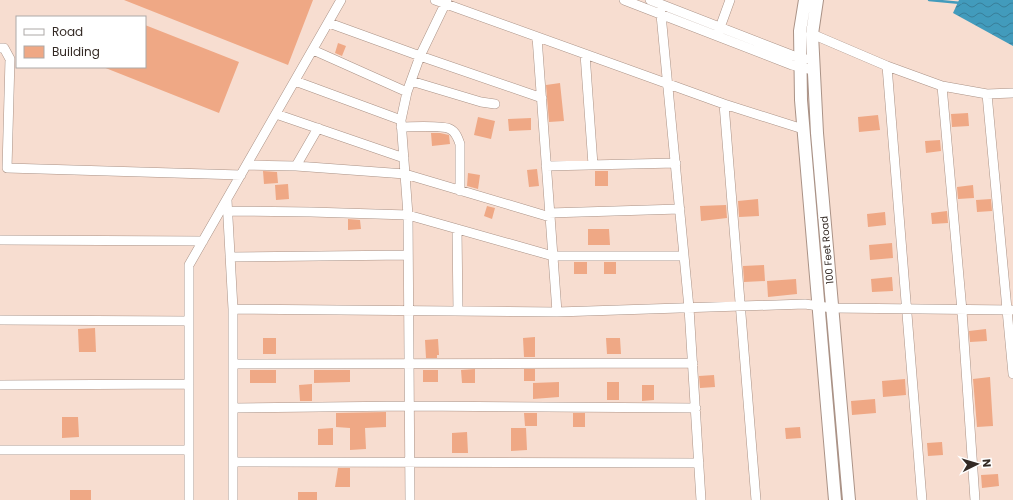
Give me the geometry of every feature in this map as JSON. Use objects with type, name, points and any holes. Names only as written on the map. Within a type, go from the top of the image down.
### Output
[{"type":"main road","name":"100 Feet Road","points":[[805,0],[800,31],[807,64],[818,141],[849,500]]},
{"type":"main road","name":"100 Feet Road","points":[[816,0],[801,100],[835,500]]},
{"type":"street","points":[[189,500],[189,265],[341,0]]},
{"type":"street","points":[[435,0],[446,2],[537,37],[724,104],[803,129]]},
{"type":"street","points":[[624,0],[717,36],[807,64]]},
{"type":"street","points":[[650,0],[720,27],[807,64]]},
{"type":"street","points":[[717,36],[730,0]]},
{"type":"street","points":[[410,500],[408,215],[401,123],[407,92],[420,56],[446,2]]},
{"type":"street","points":[[660,4],[669,84],[689,308],[701,500]]},
{"type":"street","points":[[328,22],[420,56],[542,98]]},
{"type":"street","points":[[812,34],[887,66],[942,86],[987,94],[1013,93]]},
{"type":"street","points":[[537,37],[557,312]]},
{"type":"street","points":[[0,48],[4,48],[10,59],[3,168],[242,175]]},
{"type":"street","points":[[313,50],[407,92]]},
{"type":"street","points":[[585,54],[593,165]]},
{"type":"street","points":[[887,66],[922,500]]},
{"type":"street","points":[[295,81],[401,123],[446,128],[454,132],[458,137],[460,144],[460,191]]},
{"type":"street","points":[[411,81],[481,102],[495,104]]},
{"type":"street","points":[[942,86],[962,310],[975,500]]},
{"type":"street","points":[[987,94],[1010,310],[1013,374]]},
{"type":"street","points":[[724,104],[756,500]]},
{"type":"street","points":[[276,114],[404,158]]},
{"type":"street","points":[[296,166],[318,128]]},
{"type":"street","points":[[546,166],[676,163]]},
{"type":"street","points":[[247,164],[405,174],[460,191],[549,215],[680,209]]},
{"type":"street","points":[[227,200],[233,309],[233,500]]},
{"type":"street","points":[[228,211],[408,215],[553,256],[684,256]]},
{"type":"street","points":[[457,229],[458,311]]},
{"type":"street","points":[[0,240],[203,241]]},
{"type":"street","points":[[230,257],[408,255]]},
{"type":"street","points":[[233,309],[557,312],[805,304],[832,308],[1010,310]]},
{"type":"street","points":[[0,320],[189,321]]},
{"type":"street","points":[[234,364],[410,365],[693,363]]},
{"type":"street","points":[[0,386],[189,384]]},
{"type":"street","points":[[234,408],[409,406],[696,408]]},
{"type":"street","points":[[0,450],[189,450]]},
{"type":"street","points":[[234,462],[699,463]]},
{"type":"water","points":[[959,0],[1013,0],[1013,46],[953,13]]},
{"type":"building","points":[[124,0],[313,0],[288,65]]},
{"type":"building","points":[[146,25],[239,62],[219,113],[106,68],[146,68]]},
{"type":"building","points":[[338,43],[346,46],[342,56],[335,53]]},
{"type":"building","points":[[560,83],[564,121],[549,122],[546,85]]},
{"type":"building","points":[[968,113],[969,126],[952,127],[951,114]]},
{"type":"building","points":[[878,115],[880,130],[859,132],[858,117]]},
{"type":"building","points":[[478,117],[495,121],[491,139],[474,135]]},
{"type":"building","points":[[531,118],[531,130],[509,131],[508,119]]},
{"type":"building","points":[[431,133],[449,135],[450,144],[432,146]]},
{"type":"building","points":[[940,140],[941,151],[926,153],[925,141]]},
{"type":"building","points":[[537,169],[539,186],[529,187],[527,170]]},
{"type":"building","points":[[263,171],[277,172],[278,183],[264,184]]},
{"type":"building","points":[[595,171],[608,171],[608,186],[595,186]]},
{"type":"building","points":[[468,173],[480,175],[478,189],[467,186]]},
{"type":"building","points":[[288,184],[289,199],[276,200],[275,185]]},
{"type":"building","points":[[973,185],[974,198],[958,199],[957,187]]},
{"type":"building","points":[[758,199],[759,216],[739,217],[738,201]]},
{"type":"building","points":[[991,199],[992,211],[977,212],[976,200]]},
{"type":"building","points":[[726,205],[727,218],[701,221],[700,206]]},
{"type":"building","points":[[487,206],[495,208],[492,219],[484,216]]},
{"type":"building","points":[[947,211],[948,223],[932,224],[931,213]]},
{"type":"building","points":[[885,212],[886,225],[868,227],[867,214]]},
{"type":"building","points":[[348,219],[360,220],[361,229],[348,230]]},
{"type":"building","points":[[588,229],[609,229],[610,245],[588,245]]},
{"type":"building","points":[[892,243],[893,258],[870,260],[869,245]]},
{"type":"building","points":[[574,262],[587,262],[587,274],[574,274]]},
{"type":"building","points":[[604,262],[616,262],[616,274],[604,274]]},
{"type":"building","points":[[764,265],[765,281],[744,282],[743,266]]},
{"type":"building","points":[[892,277],[893,291],[872,292],[871,279]]},
{"type":"building","points":[[796,279],[797,294],[768,297],[767,281]]},
{"type":"building","points":[[95,328],[96,352],[79,352],[78,329]]},
{"type":"building","points":[[986,329],[987,341],[970,342],[969,331]]},
{"type":"building","points":[[535,337],[535,357],[524,357],[523,338]]},
{"type":"building","points":[[263,338],[276,338],[276,354],[263,354]]},
{"type":"building","points":[[606,338],[620,338],[621,354],[607,354]]},
{"type":"building","points":[[438,339],[439,355],[437,355],[437,358],[426,358],[425,340]]},
{"type":"building","points":[[475,369],[475,383],[462,383],[461,370]]},
{"type":"building","points":[[524,369],[535,369],[535,381],[524,381]]},
{"type":"building","points":[[250,370],[276,370],[276,383],[250,383]]},
{"type":"building","points":[[314,370],[350,370],[350,382],[314,383]]},
{"type":"building","points":[[423,370],[438,370],[438,382],[423,382]]},
{"type":"building","points":[[714,375],[715,387],[700,388],[699,376]]},
{"type":"building","points":[[990,377],[993,426],[977,427],[973,379]]},
{"type":"building","points":[[905,379],[906,395],[883,397],[882,381]]},
{"type":"building","points":[[559,382],[559,397],[533,399],[533,383]]},
{"type":"building","points":[[607,382],[619,382],[619,400],[607,400]]},
{"type":"building","points":[[312,384],[312,401],[300,401],[299,385]]},
{"type":"building","points":[[642,385],[654,385],[654,400],[642,401]]},
{"type":"building","points":[[875,399],[876,413],[852,415],[851,401]]},
{"type":"building","points":[[386,412],[386,427],[365,428],[366,449],[350,450],[350,428],[336,427],[336,413]]},
{"type":"building","points":[[524,413],[537,413],[537,426],[525,426]]},
{"type":"building","points":[[573,413],[585,413],[585,427],[573,427]]},
{"type":"building","points":[[62,417],[78,417],[79,437],[62,438]]},
{"type":"building","points":[[800,427],[801,438],[786,439],[785,428]]},
{"type":"building","points":[[333,428],[333,445],[318,445],[318,429]]},
{"type":"building","points":[[511,428],[526,428],[527,450],[511,451]]},
{"type":"building","points":[[467,432],[468,453],[452,453],[452,433]]},
{"type":"building","points":[[942,442],[943,455],[928,456],[927,443]]},
{"type":"building","points":[[338,468],[350,468],[350,487],[335,487]]},
{"type":"building","points":[[998,474],[999,486],[982,488],[981,475]]},
{"type":"building","points":[[70,490],[91,490],[91,500],[70,500]]},
{"type":"building","points":[[298,492],[317,492],[317,500],[298,500]]},
{"type":"waterway","points":[[929,0],[961,3]]}]
